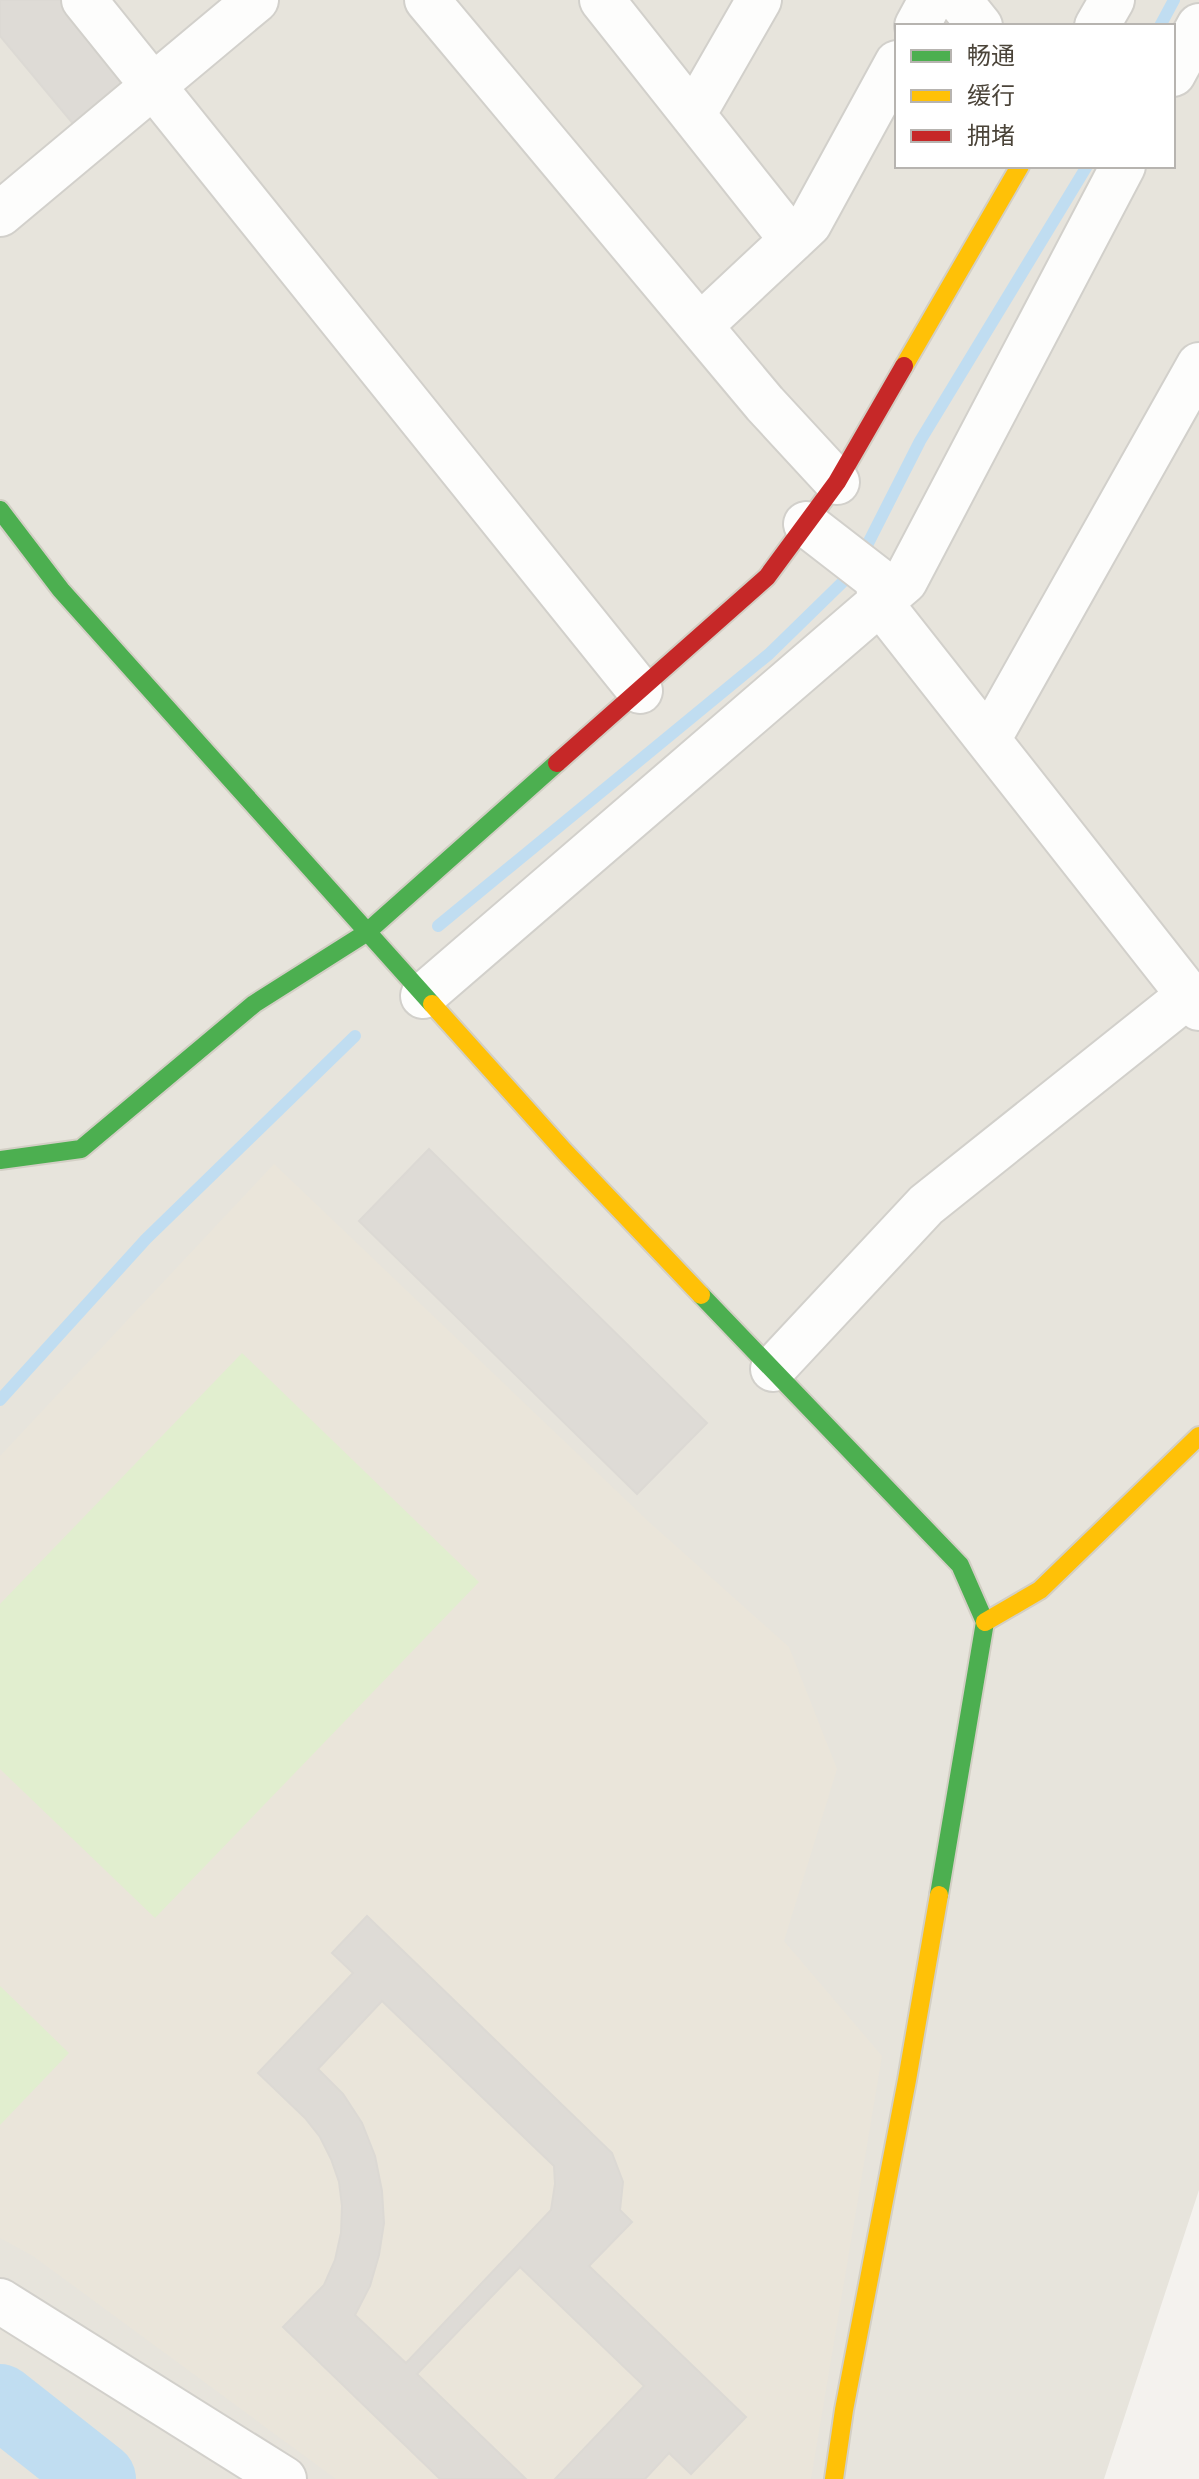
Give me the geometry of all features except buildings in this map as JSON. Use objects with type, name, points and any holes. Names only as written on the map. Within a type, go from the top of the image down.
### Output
[{"type":"street","points":[[84,0],[640,691]]},
{"type":"street","points":[[0,214],[256,0]]},
{"type":"street","points":[[427,0],[765,404],[837,482]]},
{"type":"street","points":[[602,0],[792,240]]},
{"type":"street","points":[[693,115],[759,0]]},
{"type":"street","points":[[918,24],[931,0]]},
{"type":"street","points":[[959,0],[978,24]]},
{"type":"street","points":[[1098,24],[1112,0]]},
{"type":"street","points":[[1175,70],[1199,26]]},
{"type":"street","points":[[700,326],[809,224],[895,67]]},
{"type":"street","points":[[0,1160],[81,1149],[254,1004],[366,933],[767,577],[837,482],[1019,168]]},
{"type":"street","points":[[423,996],[868,579],[905,581],[1122,168]]},
{"type":"street","points":[[988,740],[1199,365]]},
{"type":"street","points":[[0,510],[61,590],[423,996],[565,1152],[960,1565],[985,1622],[907,2080],[844,2410],[834,2479]]},
{"type":"street","points":[[773,1369],[926,1205],[1194,1001],[988,740],[868,579],[806,524]]},
{"type":"street","points":[[985,1622],[1040,1590],[1199,1436]]},
{"type":"street","points":[[0,2301],[284,2479]]},
{"type":"shaded area","points":[[0,0],[1199,0],[1199,2190],[1104,2479],[0,2479]]},
{"type":"shaded area","points":[[274,1164],[649,1522],[789,1647],[837,1769],[784,1941],[882,2056],[811,2479],[336,2479],[33,2256],[0,2238],[0,1456]]},
{"type":"green space","points":[[242,1353],[479,1582],[155,1918],[0,1769],[0,1604]]},
{"type":"green space","points":[[0,1986],[69,2053],[0,2125]]},
{"type":"waterway","points":[[1161,24],[1174,0]]},
{"type":"waterway","points":[[438,926],[769,654],[854,571],[920,441],[1086,168]]},
{"type":"waterway","points":[[0,1400],[146,1239],[355,1036]]},
{"type":"waterway","points":[[0,2401],[99,2479]]},
{"type":"traffic: fast","points":[[0,510],[61,590],[432,1004]]},
{"type":"traffic: fast","points":[[0,1160],[81,1149],[254,1004],[366,933],[557,763]]},
{"type":"traffic: fast","points":[[701,1295],[960,1565],[985,1622],[939,1895]]},
{"type":"traffic: slow","points":[[904,366],[1019,168]]},
{"type":"traffic: slow","points":[[432,1004],[565,1152],[701,1295]]},
{"type":"traffic: slow","points":[[985,1622],[1040,1590],[1199,1436]]},
{"type":"traffic: slow","points":[[834,2479],[939,1895]]},
{"type":"traffic: jam","points":[[557,763],[767,577],[837,482],[904,366]]}]
